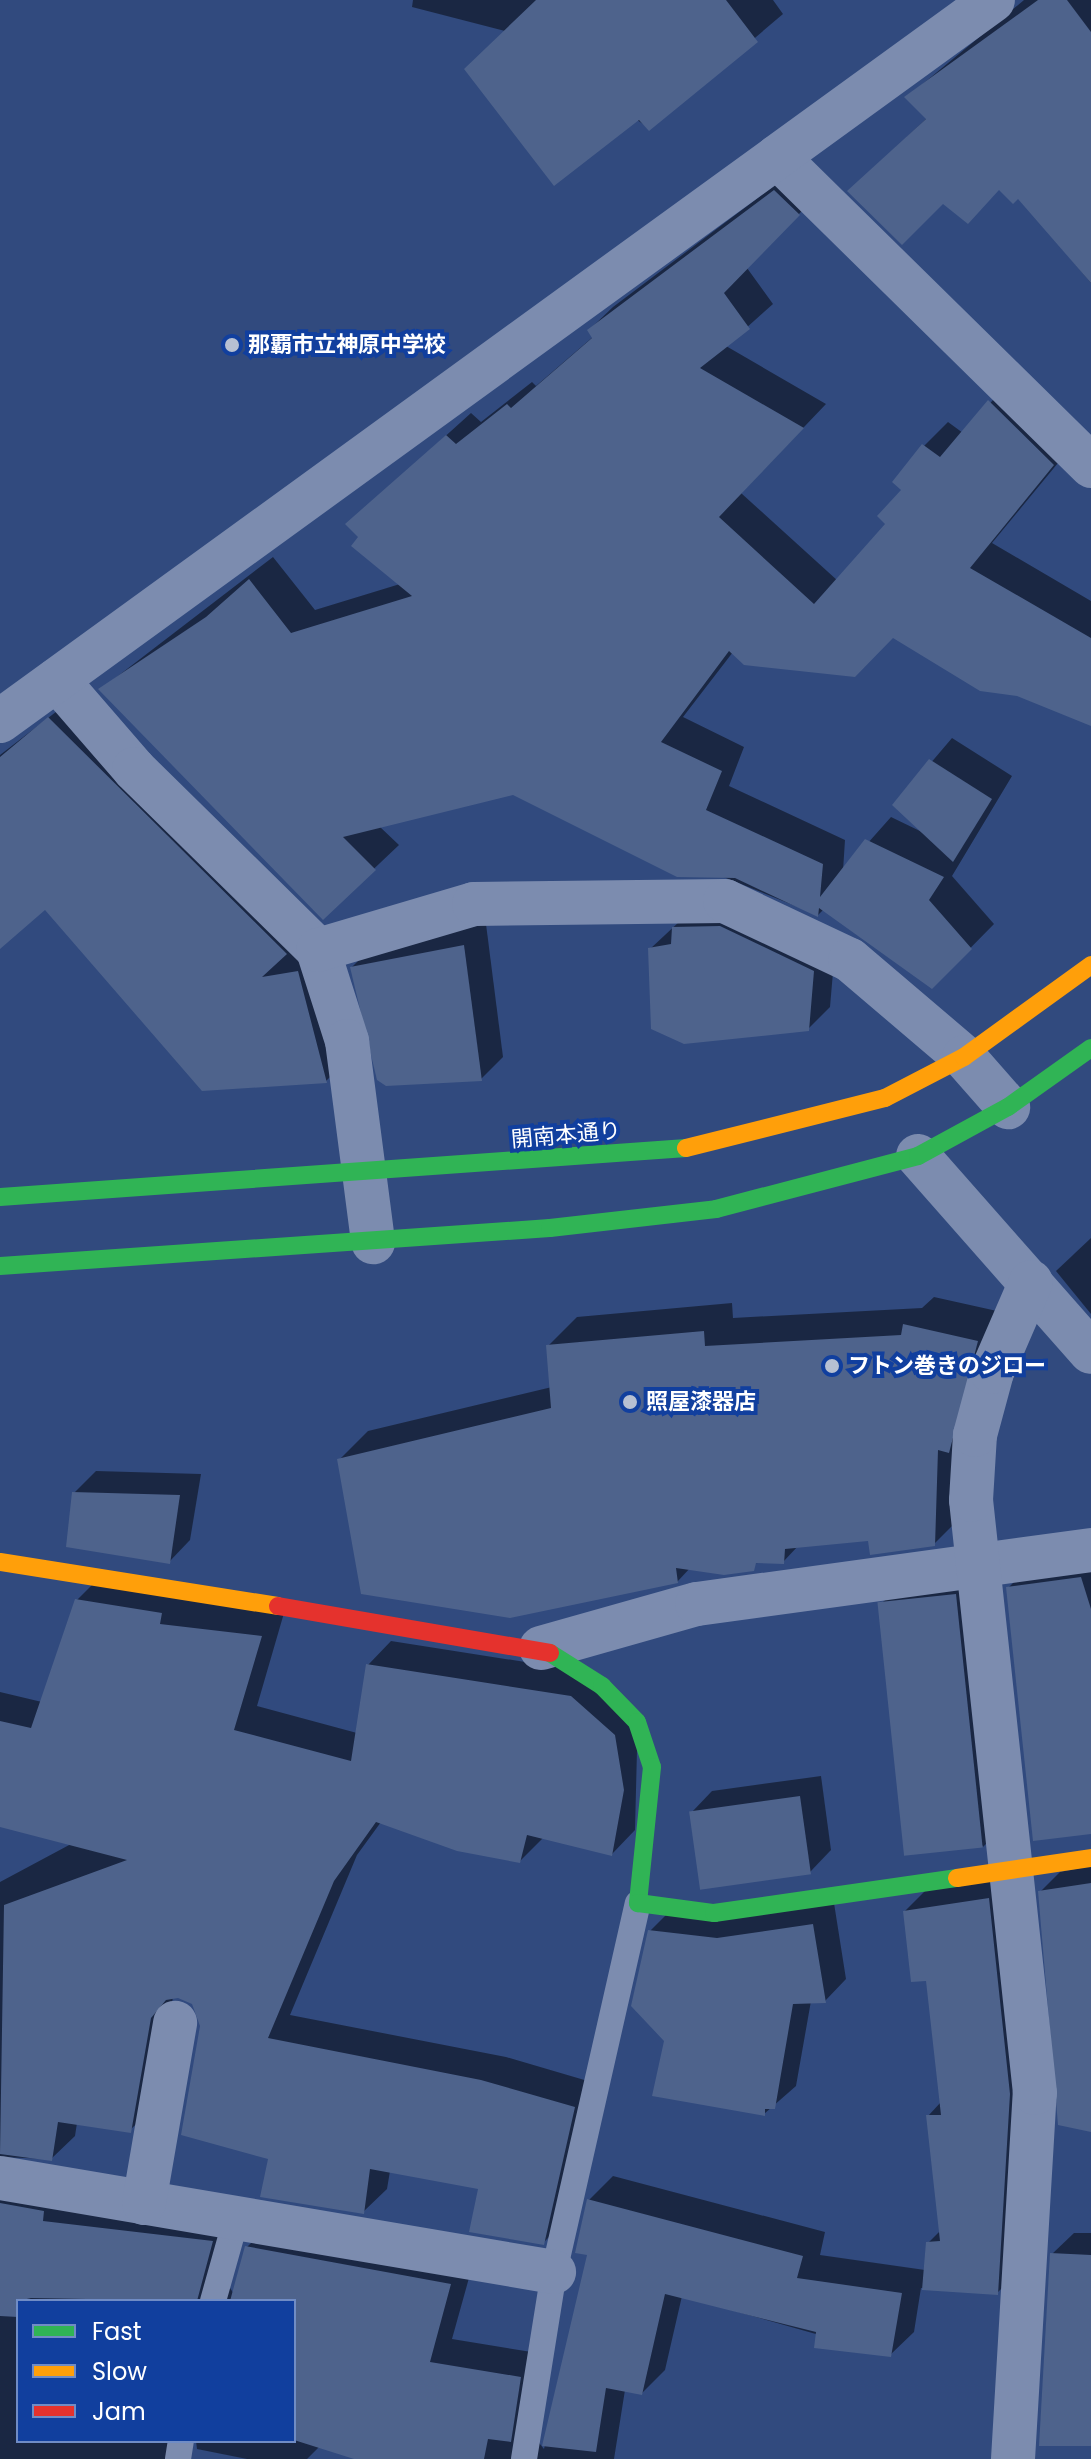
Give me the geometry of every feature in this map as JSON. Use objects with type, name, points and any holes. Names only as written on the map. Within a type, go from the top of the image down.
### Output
[{"type":"main road","name":"開南本通り","points":[[0,1197],[365,1175],[710,1146],[885,1098],[964,1057],[1091,965]]},
{"type":"main road","points":[[0,1266],[373,1242],[716,1209],[918,1156],[1008,1107],[1091,1048]]},
{"type":"main road","points":[[0,1562],[541,1648],[602,1686],[637,1722],[652,1767],[638,1903],[714,1913],[1091,1858]]},
{"type":"street","points":[[0,721],[993,0]]},
{"type":"street","points":[[777,157],[1091,466]]},
{"type":"street","points":[[57,680],[134,769],[318,950],[347,1041],[373,1242]]},
{"type":"street","points":[[318,950],[474,904],[725,901],[850,960],[964,1057],[1008,1107]]},
{"type":"street","points":[[918,1156],[1091,1352]]},
{"type":"street","points":[[1013,2459],[1035,2093],[1012,1869],[974,1565],[975,1435],[992,1372],[1031,1282]]},
{"type":"street","points":[[541,1648],[697,1604],[1091,1550]]},
{"type":"street","points":[[144,2203],[175,2023]]},
{"type":"street","points":[[0,2178],[554,2272]]},
{"type":"lane","points":[[524,2459],[554,2272],[638,1903]]},
{"type":"lane","points":[[214,2299],[236,2219]]},
{"type":"building","points":[[536,0],[726,0],[758,42],[649,131],[639,120],[554,186],[464,69]]},
{"type":"building","points":[[1038,0],[1067,0],[1091,32],[1091,283],[1018,199],[1013,204],[999,190],[968,224],[943,204],[902,245],[847,191],[926,119],[904,97]]},
{"type":"building","points":[[774,190],[800,215],[724,293],[750,329],[700,368],[804,428],[719,517],[814,604],[885,524],[877,516],[901,490],[892,482],[922,444],[940,457],[988,400],[1054,465],[970,568],[1091,638],[1091,726],[1017,696],[980,691],[893,638],[855,677],[744,665],[729,651],[661,742],[722,771],[706,810],[823,864],[820,897],[865,839],[944,877],[929,900],[972,949],[932,989],[819,908],[818,917],[735,878],[677,877],[513,795],[343,837],[376,870],[323,920],[98,689],[206,617],[249,579],[291,633],[412,596],[351,546],[358,537],[345,524],[446,435],[456,444],[507,404],[511,408],[592,338],[587,330]]},
{"type":"building","points":[[48,717],[287,954],[262,977],[298,971],[327,1083],[202,1091],[45,910],[0,949],[0,757]]},
{"type":"building","points":[[929,759],[992,799],[953,862],[892,805]]},
{"type":"building","points":[[720,926],[814,971],[809,1031],[684,1044],[651,1029],[648,948],[671,944],[672,927]]},
{"type":"building","points":[[464,945],[482,1081],[386,1086],[377,1080],[350,967]]},
{"type":"building","points":[[903,1324],[978,1341],[949,1453],[938,1450],[935,1546],[870,1555],[868,1541],[785,1549],[784,1564],[756,1563],[754,1571],[724,1575],[676,1568],[678,1583],[510,1618],[361,1594],[337,1459],[551,1408],[546,1345],[704,1331],[705,1346],[901,1335]]},
{"type":"building","points":[[72,1492],[180,1495],[170,1564],[66,1547]]},
{"type":"building","points":[[1081,1577],[1091,1609],[1091,1834],[1033,1841],[1006,1587]]},
{"type":"building","points":[[956,1594],[983,1848],[904,1856],[877,1602]]},
{"type":"building","points":[[75,1599],[162,1613],[160,1624],[262,1636],[234,1730],[351,1761],[366,1664],[571,1696],[615,1735],[624,1790],[612,1856],[527,1835],[520,1863],[457,1851],[376,1822],[334,1881],[268,2038],[481,2080],[575,2107],[544,2245],[469,2232],[478,2189],[370,2169],[364,2214],[260,2197],[268,2159],[181,2135],[200,2026],[192,2004],[178,1998],[166,2000],[151,2018],[131,2133],[58,2122],[52,2161],[0,2154],[4,1905],[127,1860],[0,1827],[0,1721],[31,1728]]},
{"type":"building","points":[[800,1796],[811,1874],[700,1890],[689,1812]]},
{"type":"building","points":[[1091,1883],[1091,2132],[1058,2125],[1038,1891]]},
{"type":"building","points":[[989,1898],[1010,2094],[998,2295],[922,2290],[926,2242],[940,2241],[926,2115],[941,2115],[926,1981],[911,1982],[903,1911]]},
{"type":"building","points":[[813,1924],[826,2003],[793,2004],[775,2109],[765,2109],[765,2116],[652,2096],[664,2041],[631,2006],[648,1930],[717,1938]]},
{"type":"building","points":[[587,2199],[803,2256],[797,2278],[902,2293],[891,2357],[814,2348],[816,2332],[665,2294],[642,2395],[606,2388],[596,2452],[542,2446],[587,2255],[575,2253]]},
{"type":"building","points":[[0,2203],[44,2211],[43,2221],[213,2241],[198,2299],[16,2299],[16,2317],[0,2316]]},
{"type":"building","points":[[245,2246],[451,2284],[430,2362],[521,2377],[511,2442],[488,2439],[484,2459],[354,2459],[296,2441],[296,2299],[231,2299]]},
{"type":"building","points":[[1050,2253],[1091,2255],[1091,2446],[1039,2446]]},
{"type":"traffic: fast","points":[[0,1266],[550,1228],[716,1209],[918,1156],[1008,1107],[1091,1048]]},
{"type":"traffic: fast","points":[[0,1197],[686,1148]]},
{"type":"traffic: fast","points":[[550,1653],[602,1686],[637,1722],[652,1767],[638,1903],[714,1913],[957,1878]]},
{"type":"traffic: slow","points":[[686,1148],[885,1098],[964,1057],[1091,965]]},
{"type":"traffic: slow","points":[[0,1562],[278,1606]]},
{"type":"traffic: slow","points":[[957,1878],[1091,1858]]},
{"type":"traffic: jam","points":[[278,1606],[550,1653]]},
{"type":"place","name":"那覇市立神原中学校","points":[[232,345]]},
{"type":"place","name":"フトン巻きのジロー","points":[[832,1366]]},
{"type":"place","name":"照屋漆器店","points":[[630,1402]]}]
